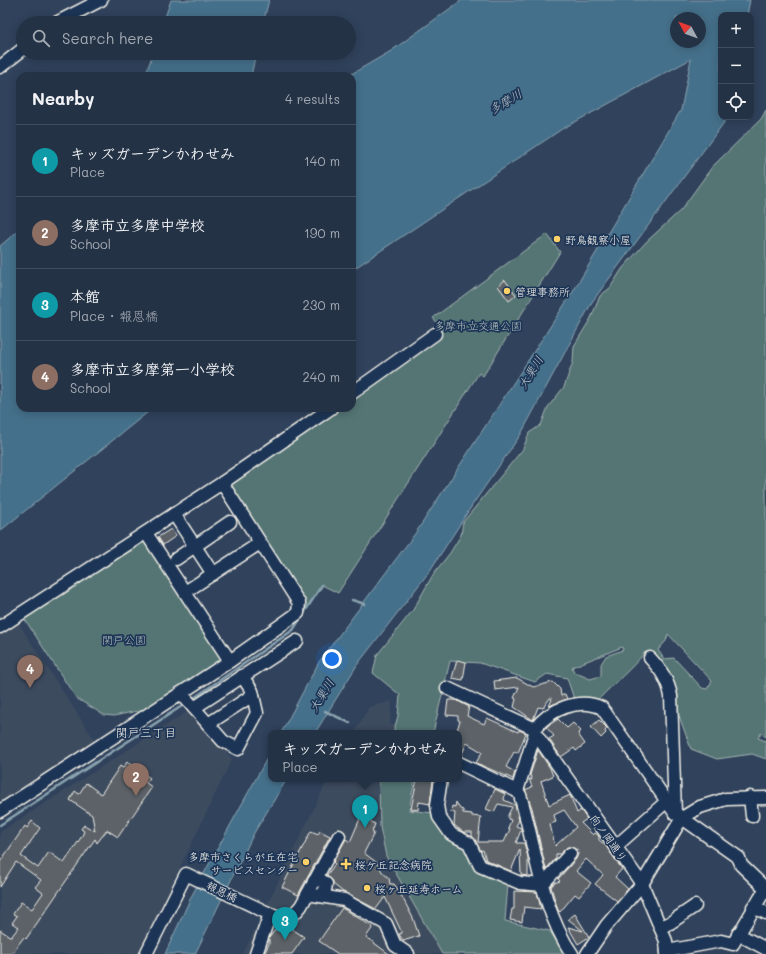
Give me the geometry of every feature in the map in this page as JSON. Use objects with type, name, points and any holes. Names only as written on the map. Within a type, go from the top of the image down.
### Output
[{"type":"street","points":[[70,16],[101,0]]},
{"type":"street","points":[[0,67],[16,54]]},
{"type":"street","points":[[356,390],[435,334]]},
{"type":"street","points":[[0,627],[222,483],[325,412]]},
{"type":"street","points":[[188,701],[230,661],[298,613],[299,603],[222,483]]},
{"type":"street","points":[[174,514],[213,574]]},
{"type":"street","points":[[176,559],[230,522]]},
{"type":"street","points":[[146,533],[230,661]]},
{"type":"street","points":[[185,592],[260,543]]},
{"type":"street","points":[[0,811],[188,701],[242,676],[297,641]]},
{"type":"street","points":[[588,954],[606,926],[642,884],[678,815],[669,683],[665,675],[650,658]]},
{"type":"street","points":[[188,701],[223,741],[238,749],[257,713],[253,695],[242,676]]},
{"type":"street","points":[[447,688],[535,731]]},
{"type":"street","points":[[208,724],[253,695]]},
{"type":"street","points":[[572,954],[561,938],[542,885],[526,816],[517,791],[535,731],[549,714],[572,705],[586,703],[602,708],[666,802],[678,815],[739,858],[741,865],[765,888],[753,907],[735,944]]},
{"type":"street","name":"向ノ岡通り","points":[[535,731],[642,884],[666,941],[667,952]]},
{"type":"street","points":[[462,764],[517,791]]},
{"type":"street","points":[[440,782],[436,805],[439,817],[451,834],[469,843],[480,866],[520,883],[542,885]]},
{"type":"street","points":[[750,797],[752,816]]},
{"type":"street","points":[[678,815],[726,798],[766,798]]},
{"type":"street","points":[[615,847],[666,802]]},
{"type":"street","points":[[339,836],[308,894],[344,900],[386,924],[395,945],[408,954]]},
{"type":"street","points":[[542,885],[570,854]]},
{"type":"street","name":"報恩橋","points":[[146,954],[186,874],[270,914],[286,919],[293,915],[308,894]]},
{"type":"street","points":[[314,881],[321,880],[326,884],[326,890],[321,896]]},
{"type":"street","points":[[660,927],[670,923],[695,906]]},
{"type":"street","points":[[753,907],[766,913]]},
{"type":"street","points":[[256,954],[270,914]]},
{"type":"street","points":[[667,952],[721,941],[766,949]]},
{"type":"shaded area","points":[[17,621],[97,744],[0,807],[0,632]]},
{"type":"shaded area","points":[[392,701],[390,724],[405,728],[405,730],[356,730],[369,707]]},
{"type":"shaded area","points":[[190,710],[232,759],[143,945],[137,954],[0,954],[0,832]]},
{"type":"shaded area","name":"桜ケ丘記念病院","points":[[327,782],[399,782],[445,954],[243,954]]},
{"type":"green space","points":[[766,110],[766,737],[761,733],[758,738],[766,741],[766,759],[752,754],[717,759],[691,749],[674,702],[651,656],[645,652],[634,665],[599,699],[584,697],[574,699],[567,678],[547,674],[535,682],[480,663],[450,661],[434,730],[394,730],[398,716],[400,695],[373,673],[377,655],[413,610],[434,573],[450,553],[461,535],[463,522],[523,449],[529,433],[541,425],[548,407],[564,387],[573,362],[574,346],[591,318],[600,296],[610,288],[622,269],[646,242],[681,210],[712,167],[761,119]],"holes":[[[668,634],[712,681],[707,689],[702,688],[674,658],[664,659],[658,650],[666,641]],[[622,647],[623,650],[606,656],[601,664],[601,676],[590,679],[574,672],[572,667]]]},
{"type":"green space","name":"多摩市立交通公園","points":[[547,234],[560,252],[483,376],[479,373],[338,593],[322,585],[302,616],[230,489],[230,482],[331,412],[356,412],[356,394],[439,325],[433,318]]},
{"type":"green space","name":"関戸公園","points":[[146,541],[221,656],[220,662],[141,715],[137,711],[114,716],[104,715],[76,698],[24,618]]},
{"type":"green space","points":[[379,782],[414,782],[409,810],[433,813],[508,884],[505,921],[550,931],[564,954],[442,954],[386,856],[380,827]]},
{"type":"water","points":[[171,0],[269,0],[265,16],[165,16]]},
{"type":"water","points":[[462,0],[750,0],[748,12],[718,12],[718,120],[726,120],[592,302],[521,434],[429,572],[357,665],[317,730],[283,730],[319,662],[417,531],[574,290],[681,110],[691,59],[562,129],[356,267],[356,72],[391,51]]},
{"type":"water","points":[[151,60],[254,60],[252,72],[146,72]]},
{"type":"water","points":[[16,232],[16,412],[148,412],[0,531],[0,246]]},
{"type":"water","points":[[268,756],[268,782],[285,782],[254,833],[195,954],[165,954],[191,897]]},
{"type":"building","name":"管理事務所","points":[[505,280],[516,295],[509,301],[498,286]]},
{"type":"building","points":[[171,529],[176,536],[163,545],[158,537]]},
{"type":"building","points":[[457,660],[466,662],[463,680],[452,678]]},
{"type":"building","points":[[517,678],[533,687],[553,682],[560,689],[561,696],[565,694],[567,699],[549,706],[552,699],[550,698],[543,708],[538,707],[533,720],[514,707],[516,699],[514,698],[519,687],[495,690],[494,681]]},
{"type":"building","points":[[448,700],[456,700],[469,707],[467,716],[484,724],[487,718],[518,732],[519,730],[526,733],[518,753],[514,752],[506,767],[515,772],[513,779],[476,763],[482,752],[467,743],[462,754],[462,730],[457,730],[460,721],[458,720],[458,716],[446,715]]},
{"type":"building","points":[[558,719],[567,728],[573,723],[581,731],[578,734],[585,744],[576,751],[574,748],[561,757],[549,739],[554,736],[546,727]]},
{"type":"building","points":[[599,720],[607,728],[605,731],[606,733],[601,738],[591,727]]},
{"type":"building","points":[[538,750],[550,768],[553,776],[541,781],[549,805],[570,795],[577,813],[581,810],[587,819],[581,823],[593,835],[595,833],[599,836],[599,840],[605,845],[622,869],[615,877],[628,889],[617,901],[595,884],[603,875],[586,859],[576,871],[591,883],[579,897],[575,894],[560,912],[558,910],[551,887],[554,883],[560,881],[558,879],[576,859],[579,851],[572,847],[567,847],[560,854],[556,854],[556,858],[546,869],[532,808],[525,790],[532,787],[529,779],[532,780],[530,775]],"holes":[[[564,810],[576,827],[555,846],[550,824],[556,822],[554,815]]]},
{"type":"building","points":[[127,762],[150,778],[146,783],[152,787],[118,837],[107,830],[97,843],[95,839],[26,939],[24,937],[11,954],[0,954],[0,930],[11,937],[19,927],[12,923],[17,916],[13,914],[21,902],[32,909],[43,893],[35,887],[41,880],[16,862],[0,887],[0,862],[25,826],[27,828],[32,821],[40,828],[21,856],[38,868],[49,852],[64,863],[82,836],[84,831],[81,829],[84,825],[95,831],[92,815],[70,800],[75,791],[79,794],[86,783],[101,794],[120,766],[123,768]]},
{"type":"building","points":[[416,782],[433,782],[430,804],[419,802],[418,810],[411,809]]},
{"type":"building","points":[[495,789],[505,794],[504,800],[515,805],[519,820],[516,826],[521,828],[516,843],[524,843],[528,857],[528,876],[521,875],[520,849],[511,871],[486,860],[483,850],[481,851],[472,836],[472,832],[463,832],[454,825],[455,813],[451,812],[452,806],[455,807],[456,802],[460,809],[463,810],[463,813],[481,817],[478,842],[504,842],[510,829],[508,828],[511,820],[508,819],[508,815],[512,807],[498,804],[494,812],[486,809]]},
{"type":"building","name":"桜ヶ丘延寿ホーム","points":[[362,814],[369,817],[367,820],[375,824],[372,832],[374,833],[364,853],[376,862],[383,873],[389,878],[390,884],[394,884],[399,891],[413,918],[419,936],[403,941],[399,934],[402,933],[385,897],[376,909],[343,892],[333,884],[333,881],[327,875],[335,864],[333,862],[346,839],[350,842]]},
{"type":"building","name":"多摩市さくらが丘在宅 サービスセンター","points":[[311,831],[318,834],[320,831],[330,836],[298,895],[282,887]]},
{"type":"building","points":[[514,891],[537,892],[541,909],[524,907],[522,922],[510,920],[512,909],[514,909]]},
{"type":"building","points":[[342,908],[373,927],[366,937],[389,954],[338,954],[319,941]]},
{"type":"building","points":[[575,914],[589,937],[578,944],[568,927],[583,931],[568,919]]},
{"type":"building","points":[[279,925],[288,926],[304,937],[292,954],[264,954],[269,944],[269,938]]},
{"type":"waterway","points":[[191,700],[293,630],[322,585]]},
{"type":"waterway","points":[[352,600],[365,604]]},
{"type":"waterway","points":[[0,825],[185,704]]},
{"type":"waterway","name":"大栗川","points":[[325,711],[350,723]]},
{"type":"place","name":"野鳥観察小屋","points":[[557,239]]},
{"type":"place","name":"管理事務所","points":[[507,291]]},
{"type":"place","name":"多摩市立多摩第一小学校","points":[[30,688]]},
{"type":"place","name":"多摩市立多摩中学校","points":[[136,796]]},
{"type":"place","name":"キッズガーデンかわせみ","points":[[365,828]]},
{"type":"place","name":"多摩市さくらが丘在宅 サービスセンター","points":[[306,862]]},
{"type":"place","name":"桜ケ丘記念病院","points":[[346,864]]},
{"type":"place","name":"桜ヶ丘延寿ホーム","points":[[367,888]]},
{"type":"place","name":"本館","points":[[285,940]]},
{"type":"district","name":"関戸三丁目","points":[[146,732]]},
{"type":"water label","name":"多摩川","points":[[505,101]]}]
